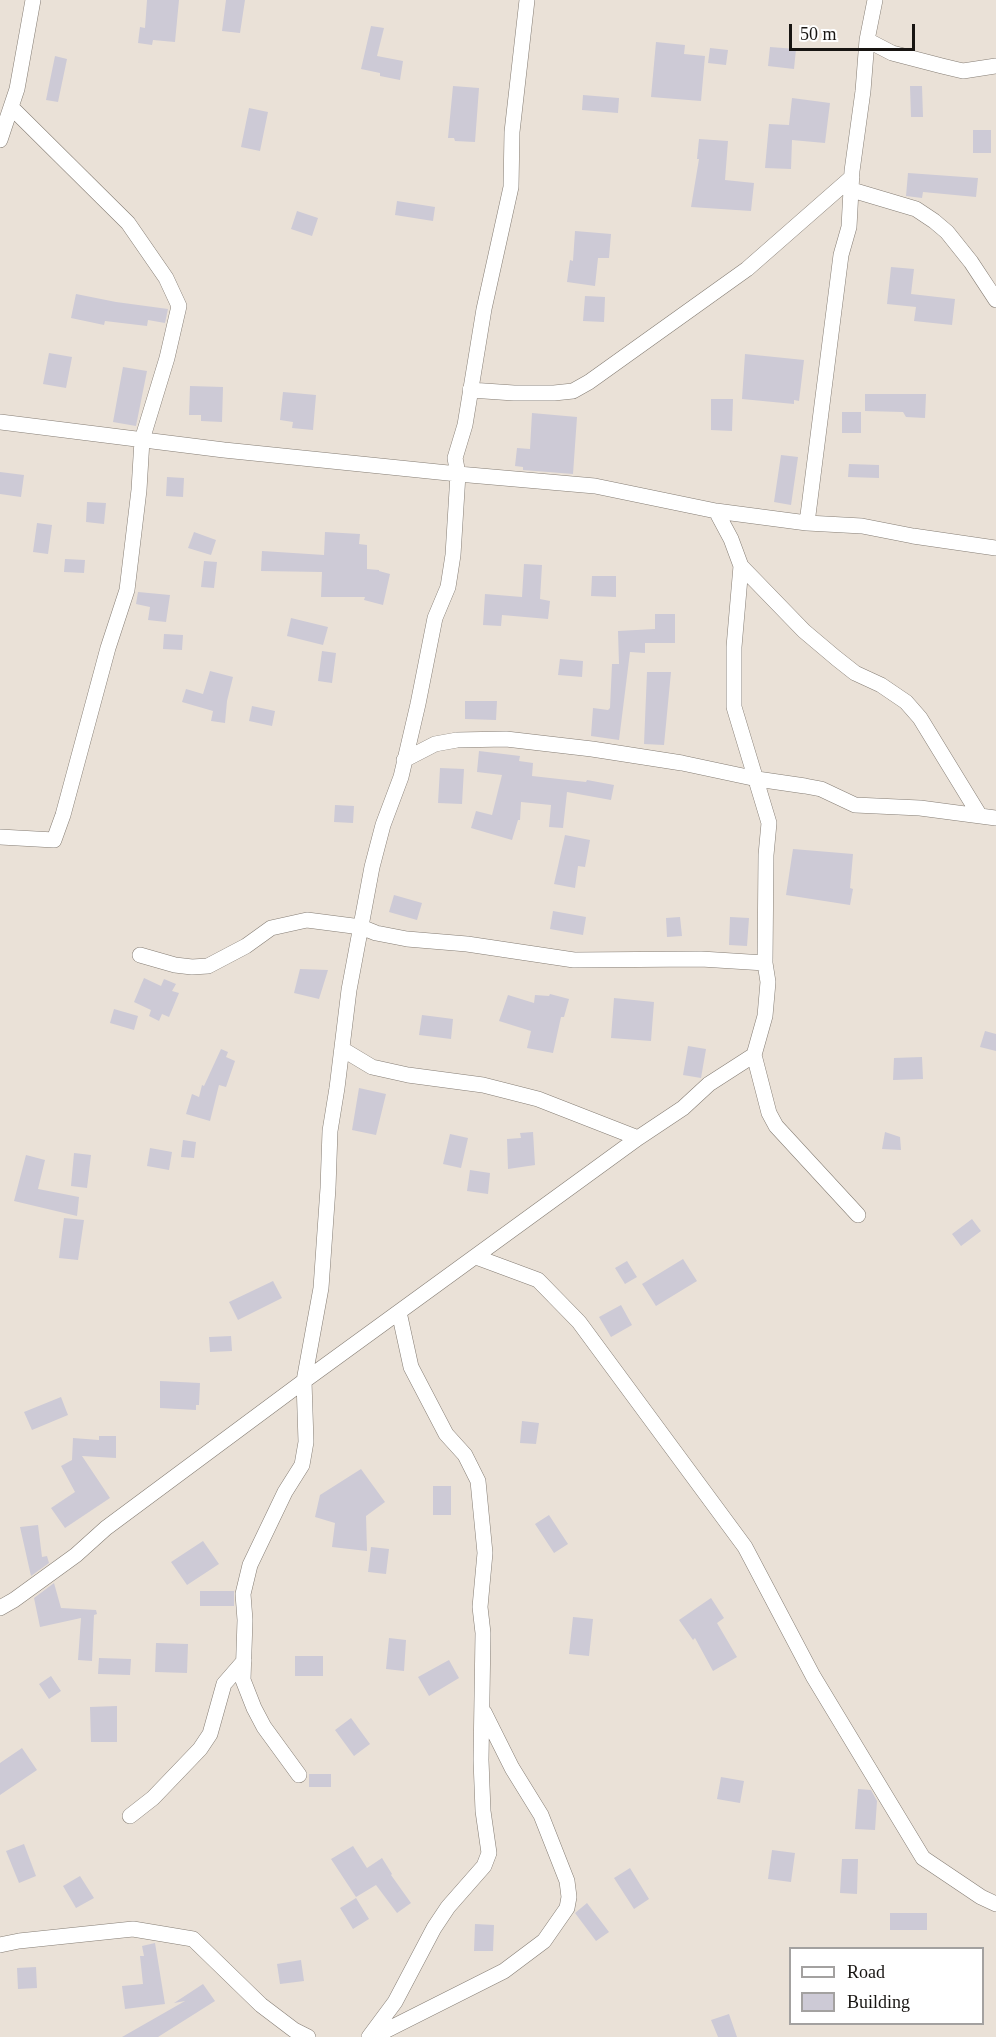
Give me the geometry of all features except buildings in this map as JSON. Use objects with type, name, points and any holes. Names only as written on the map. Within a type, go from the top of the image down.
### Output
[{"type":"street","points":[[0,140],[17,89],[33,0]]},
{"type":"street","points":[[299,1775],[264,1727],[243,1680],[243,1594],[250,1565],[285,1492],[302,1465],[306,1442],[304,1381],[321,1288],[330,1131],[349,990],[372,867],[383,825],[401,777],[435,618],[448,587],[453,555],[458,474],[456,458],[465,425],[486,299],[511,187],[512,132],[527,0]]},
{"type":"street","points":[[807,523],[841,255],[849,227],[867,40],[875,0]]},
{"type":"street","points":[[867,40],[892,53],[963,71],[996,66]]},
{"type":"street","points":[[0,837],[54,840],[63,815],[108,648],[128,590],[142,440],[167,358],[179,306],[166,278],[128,223],[12,108]]},
{"type":"street","points":[[470,390],[514,393],[573,391],[589,382],[747,269],[852,183]]},
{"type":"street","points":[[852,183],[916,208],[934,221],[947,232],[971,262],[996,300]]},
{"type":"street","points":[[0,422],[142,440],[458,474],[595,486],[716,511],[807,523],[862,526],[996,548]]},
{"type":"street","points":[[716,511],[731,539],[741,566],[804,631],[855,673],[881,685],[906,702],[920,717],[980,816]]},
{"type":"street","points":[[741,566],[734,647],[734,707],[769,823],[766,855],[765,963],[768,982],[765,1016],[754,1055],[770,1113],[776,1126],[858,1215]]},
{"type":"street","points":[[404,760],[435,744],[458,740],[506,739],[682,763],[757,779],[821,789],[855,805],[920,808],[996,818]]},
{"type":"street","points":[[140,955],[175,965],[208,966],[246,946],[271,928],[307,920],[361,927],[376,933],[407,939],[467,944],[574,960],[701,959],[765,963]]},
{"type":"street","points":[[342,1049],[372,1067],[408,1075],[483,1085],[538,1099],[638,1138]]},
{"type":"street","points":[[0,1608],[75,1555],[106,1528],[304,1381],[638,1138],[684,1108],[709,1084],[754,1055]]},
{"type":"street","points":[[476,1257],[538,1280],[579,1322],[745,1547],[813,1676],[923,1858],[981,1897],[996,1904]]},
{"type":"street","points":[[371,2037],[395,2002],[434,1928],[448,1907],[484,1866],[489,1853],[483,1811],[481,1760],[483,1633],[480,1607],[485,1553],[478,1481],[465,1455],[446,1434],[411,1367],[399,1312]]},
{"type":"street","points":[[130,1816],[153,1798],[200,1749],[210,1734],[224,1684],[244,1661]]},
{"type":"street","points":[[371,2037],[504,1971],[544,1941],[567,1908],[569,1897],[567,1881],[541,1815],[512,1767],[483,1710]]},
{"type":"street","points":[[0,1945],[133,1929],[193,1939],[261,2005],[294,2030],[308,2037]]}]
